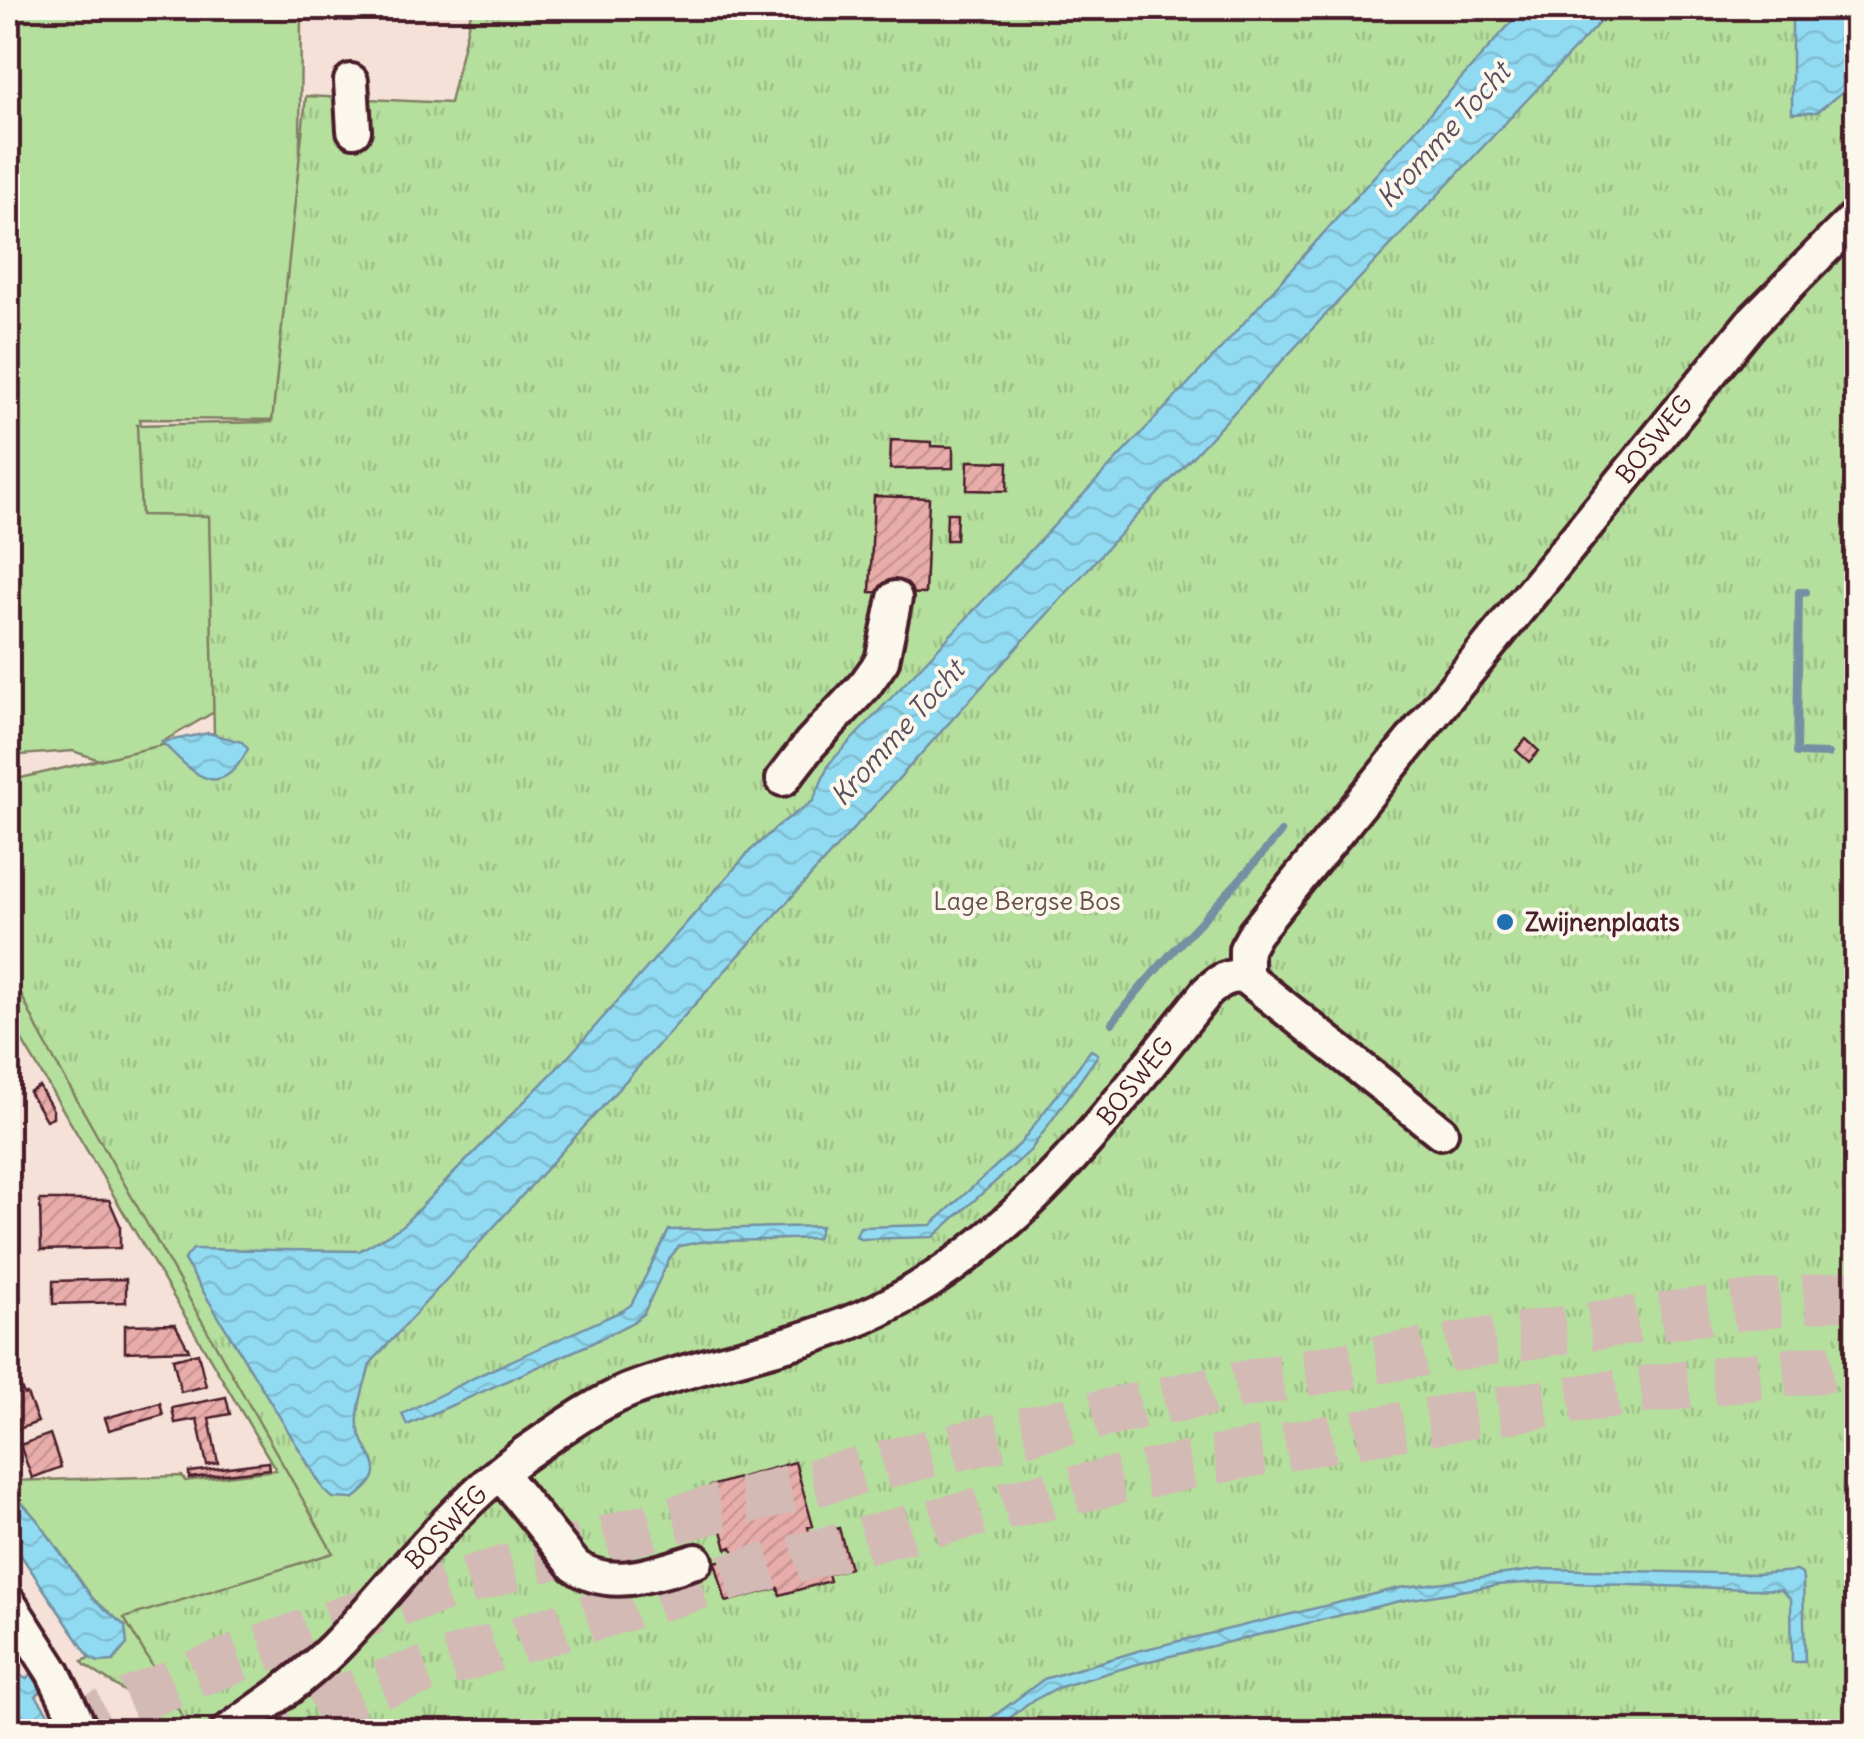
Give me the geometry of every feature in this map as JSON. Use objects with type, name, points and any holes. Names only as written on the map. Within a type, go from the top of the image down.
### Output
[{"type":"street","points":[[351,81],[354,130]]},
{"type":"street","name":"BOSWEG","points":[[227,1732],[278,1697],[331,1651],[429,1539],[500,1472],[584,1414],[637,1387],[828,1332],[933,1280],[994,1236],[1068,1163],[1207,992],[1232,976],[1246,977],[1246,949],[1255,933],[1751,322],[1856,217]]},
{"type":"street","points":[[783,779],[882,661],[894,598]]},
{"type":"street","points":[[1246,977],[1441,1132]]},
{"type":"street","points":[[500,1472],[576,1566],[587,1574],[598,1578],[636,1578],[696,1562]]},
{"type":"street","points":[[8,1602],[52,1672],[82,1732]]},
{"type":"street","points":[[52,1672],[93,1710],[107,1732]]},
{"type":"green space","points":[[8,8],[301,8],[298,420],[140,419],[146,453],[220,512],[221,708],[162,742],[206,796],[73,751],[8,756]]},
{"type":"green space","name":"Lage Bergse Bos","points":[[472,8],[1856,8],[1856,1731],[191,1731],[124,1618],[333,1553],[42,1038],[8,967],[8,781],[214,733],[209,516],[141,515],[137,425],[272,422],[306,96],[450,103]]},
{"type":"green space","points":[[8,944],[590,1344],[206,1731],[155,1731],[127,1693],[85,1665],[82,1661],[125,1626],[93,1599],[38,1521],[8,1487],[8,1481],[182,1476],[185,1481],[276,1470],[8,1017]]},
{"type":"water","name":"Kromme Tocht","points":[[1524,8],[1613,8],[1106,549],[370,1364],[358,1426],[374,1464],[373,1479],[353,1499],[333,1498],[324,1490],[184,1260],[193,1249],[359,1251],[401,1227],[569,1056],[750,851],[813,801],[829,764],[1217,353]]},
{"type":"water","points":[[1792,8],[1856,8],[1856,81],[1817,112],[1792,113]]},
{"type":"water","points":[[208,733],[242,742],[248,749],[227,776],[216,779],[196,773],[162,742]]},
{"type":"water","points":[[1091,1050],[1098,1054],[1096,1058],[1030,1151],[933,1237],[856,1236],[860,1227],[931,1225],[1020,1144]]},
{"type":"water","points":[[821,1226],[817,1238],[679,1246],[644,1313],[633,1322],[407,1425],[402,1414],[631,1305],[669,1230]]},
{"type":"water","points":[[8,1487],[38,1521],[93,1599],[125,1626],[127,1644],[113,1661],[90,1658],[8,1536]]},
{"type":"water","points":[[1542,1569],[1756,1574],[1796,1571],[1803,1580],[1805,1662],[1792,1662],[1791,1599],[1781,1590],[1542,1582],[1497,1585],[1400,1601],[1141,1663],[1057,1688],[1027,1704],[994,1731],[983,1724],[1044,1679],[1138,1651],[1399,1588]]},
{"type":"water","points":[[17,1673],[26,1679],[31,1674],[42,1690],[36,1696],[60,1731],[24,1731],[8,1709],[8,1675]]},
{"type":"building","points":[[891,440],[953,447],[953,468],[890,469]]},
{"type":"building","points":[[968,461],[1008,462],[1007,491],[967,490]]},
{"type":"building","points":[[874,496],[929,498],[925,594],[870,592]]},
{"type":"building","points":[[947,513],[957,513],[956,540],[946,540]]},
{"type":"building","points":[[1526,739],[1539,751],[1529,762],[1516,750]]},
{"type":"building","points":[[39,1086],[53,1110],[53,1117],[46,1120],[29,1092]]},
{"type":"building","points":[[40,1200],[109,1200],[120,1225],[120,1248],[41,1250]]},
{"type":"building","points":[[126,1279],[126,1302],[53,1304],[53,1281]]},
{"type":"building","points":[[175,1324],[189,1350],[125,1352],[125,1325]]},
{"type":"building","points":[[198,1353],[206,1386],[181,1392],[173,1359]]},
{"type":"building","points":[[19,1383],[38,1422],[8,1433],[8,1387]]},
{"type":"building","points":[[226,1397],[230,1414],[209,1418],[218,1463],[207,1465],[197,1419],[175,1423],[172,1408]]},
{"type":"building","points":[[160,1403],[163,1415],[109,1430],[105,1418]]},
{"type":"building","points":[[50,1434],[61,1467],[32,1478],[20,1445]]},
{"type":"building","points":[[268,1462],[269,1469],[189,1478],[189,1472]]},
{"type":"building","points":[[795,1462],[813,1526],[808,1527],[810,1536],[839,1528],[850,1568],[828,1574],[830,1581],[780,1595],[778,1588],[726,1602],[715,1562],[735,1557],[732,1547],[727,1549],[710,1486]]},
{"type":"waterway","points":[[1806,592],[1799,592],[1797,753],[1828,754]]},
{"type":"waterway","points":[[1112,1023],[1281,832]]},
{"type":"tunnel","points":[[63,1732],[197,1674],[405,1600],[615,1537],[921,1456],[1230,1387],[1386,1358],[1542,1333],[1856,1294]]},
{"type":"tunnel","points":[[245,1732],[502,1645],[675,1593],[850,1544],[1051,1495],[1394,1427],[1625,1392],[1856,1365]]},
{"type":"place","name":"Zwijnenplaats","points":[[1505,922]]}]
